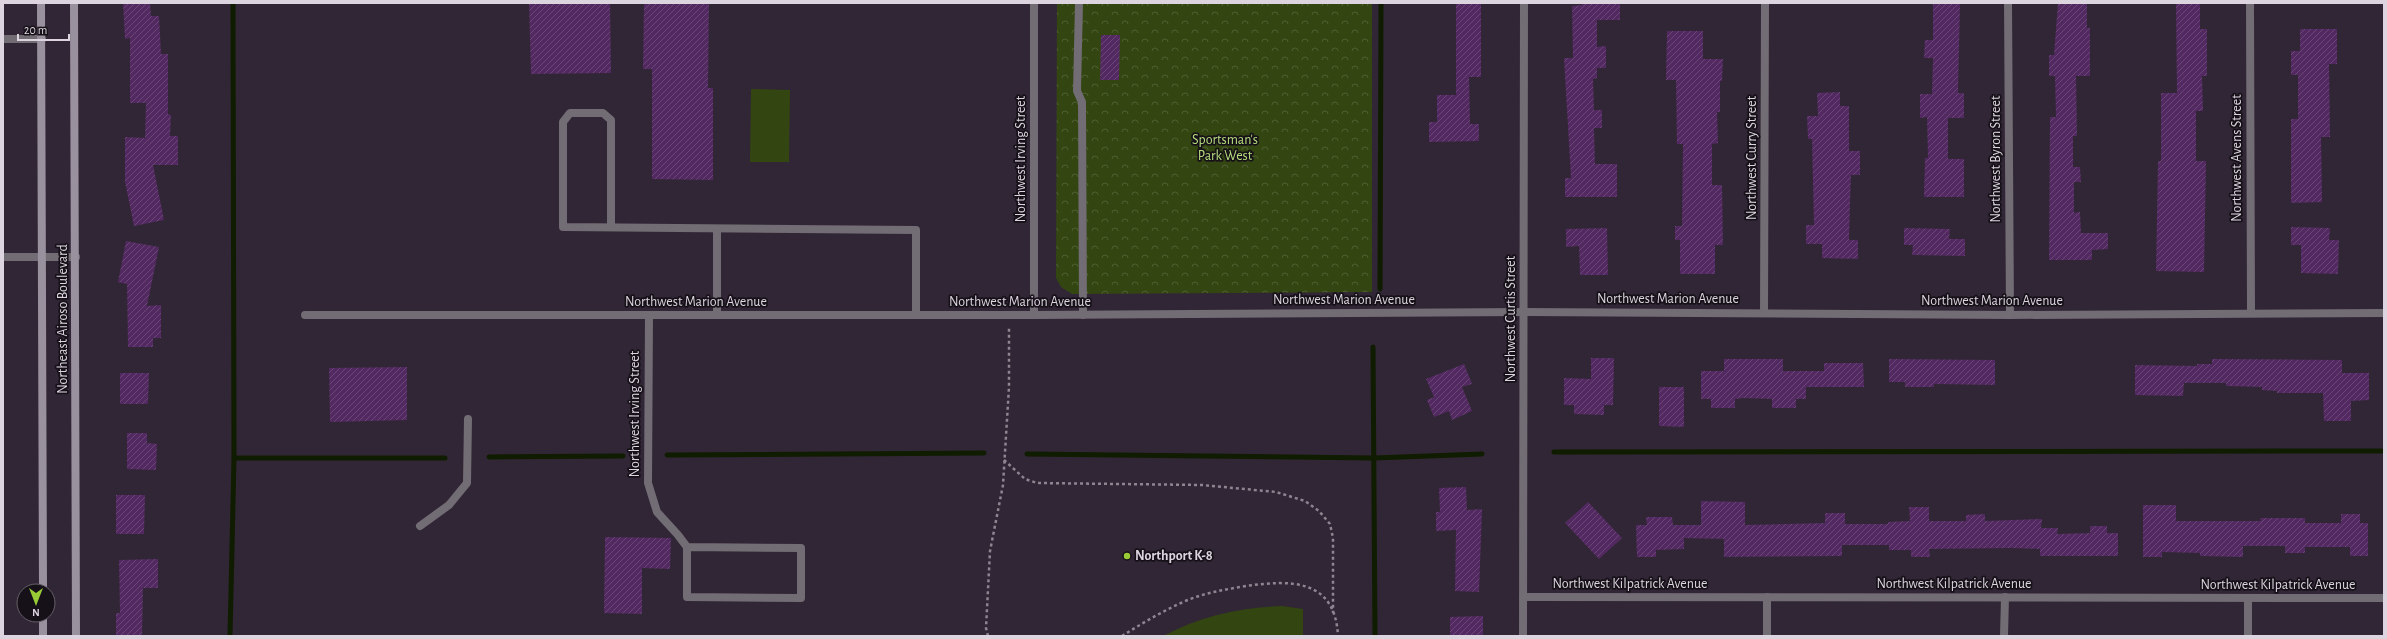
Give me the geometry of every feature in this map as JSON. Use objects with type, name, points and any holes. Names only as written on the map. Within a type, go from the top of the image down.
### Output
[{"type":"main road","name":"Northeast Airoso Boulevard","points":[[41,3],[43,583]]},
{"type":"main road","name":"Northeast Airoso Boulevard","points":[[74,3],[76,636]]},
{"type":"main road","points":[[43,623],[43,636]]},
{"type":"street","name":"Northwest Irving Street","points":[[1034,3],[1034,315]]},
{"type":"street","points":[[1079,3],[1077,91],[1082,102],[1083,315]]},
{"type":"street","name":"Northwest Curtis Street","points":[[1523,636],[1525,312],[1524,3]]},
{"type":"street","name":"Northwest Curry Street","points":[[1764,313],[1765,3]]},
{"type":"street","name":"Northwest Byron Street","points":[[2008,3],[2010,315]]},
{"type":"street","name":"Northwest Avens Street","points":[[2250,3],[2251,313]]},
{"type":"street","points":[[3,39],[42,39]]},
{"type":"street","points":[[611,228],[611,120],[603,113],[570,113],[563,122],[563,228],[916,230],[916,315]]},
{"type":"street","points":[[717,229],[717,315]]},
{"type":"street","points":[[3,257],[76,257]]},
{"type":"street","name":"Northwest Marion Avenue","points":[[305,315],[1083,315],[1525,312],[2010,315],[2251,313],[2384,314]]},
{"type":"street","name":"Northwest Irving Street","points":[[648,315],[648,483],[657,512],[678,535],[686,548]]},
{"type":"street","points":[[420,526],[449,505],[467,482],[468,419]]},
{"type":"street","points":[[686,548],[801,548],[801,598],[687,597],[686,548]]},
{"type":"street","name":"Northwest Kilpatrick Avenue","points":[[1523,597],[2384,598]]},
{"type":"street","points":[[1767,597],[1767,636]]},
{"type":"street","points":[[2004,597],[2004,636]]},
{"type":"street","points":[[2248,598],[2248,636]]},
{"type":"path","points":[[988,636],[986,613],[990,552],[1002,485],[1009,387],[1009,315]]},
{"type":"path","points":[[1004,460],[1025,479],[1037,483],[1202,484],[1276,492],[1305,501],[1318,511],[1330,524],[1332,531],[1333,613]]},
{"type":"path","points":[[1122,636],[1181,603],[1209,592],[1272,582],[1294,582],[1316,590],[1325,599],[1337,620],[1338,636]]},
{"type":"green space","name":"Sportsman's Park West","points":[[1057,3],[1372,3],[1372,292],[1072,294],[1061,287],[1056,278]]},
{"type":"green space","points":[[751,89],[790,90],[789,162],[750,162]]},
{"type":"green space","points":[[1282,606],[1303,609],[1303,636],[1163,636],[1191,623],[1221,614],[1251,608]]},
{"type":"building","points":[[123,3],[150,3],[151,16],[159,16],[161,54],[168,54],[168,114],[171,115],[170,136],[178,136],[178,165],[153,165],[164,220],[134,226],[125,182],[125,137],[145,138],[146,103],[130,103],[130,38],[125,39]]},
{"type":"building","points":[[529,3],[610,3],[611,73],[531,74]]},
{"type":"building","points":[[644,3],[709,3],[708,88],[713,88],[713,180],[652,179],[652,69],[643,69]]},
{"type":"building","points":[[1456,3],[1481,3],[1481,77],[1469,77],[1470,124],[1479,124],[1479,141],[1429,142],[1429,122],[1437,122],[1437,95],[1456,95]]},
{"type":"building","points":[[1582,3],[1620,3],[1620,20],[1597,20],[1597,47],[1606,46],[1606,68],[1597,68],[1597,78],[1593,79],[1594,110],[1602,110],[1602,128],[1594,128],[1595,164],[1617,164],[1617,197],[1565,197],[1565,178],[1571,178],[1564,58],[1573,58],[1572,6],[1582,5]]},
{"type":"building","points":[[1933,3],[1960,3],[1958,93],[1964,93],[1964,118],[1948,118],[1948,159],[1964,159],[1964,197],[1924,197],[1925,158],[1928,158],[1927,117],[1920,118],[1920,94],[1932,94],[1933,58],[1924,58],[1925,40],[1933,40]]},
{"type":"building","points":[[2058,3],[2087,3],[2087,28],[2090,28],[2090,76],[2076,76],[2077,136],[2073,136],[2073,167],[2080,167],[2081,182],[2074,182],[2074,213],[2080,212],[2081,233],[2108,233],[2108,249],[2092,250],[2092,260],[2049,260],[2050,117],[2056,117],[2055,76],[2049,76],[2049,55],[2054,55]]},
{"type":"building","points":[[2176,3],[2200,3],[2200,29],[2207,29],[2207,76],[2202,76],[2203,111],[2196,111],[2196,161],[2206,161],[2204,272],[2156,271],[2158,161],[2161,161],[2161,93],[2177,93]]},
{"type":"building","points":[[2300,29],[2337,29],[2337,64],[2329,64],[2330,137],[2321,137],[2322,202],[2291,203],[2291,119],[2298,119],[2298,75],[2291,75],[2291,51],[2300,51]]},
{"type":"building","points":[[1667,31],[1703,31],[1703,59],[1723,59],[1722,81],[1720,81],[1720,112],[1717,112],[1718,143],[1712,144],[1712,185],[1722,185],[1723,245],[1715,245],[1715,274],[1680,274],[1680,240],[1675,240],[1675,226],[1682,226],[1683,144],[1677,144],[1676,80],[1666,80]]},
{"type":"building","points":[[1101,35],[1120,35],[1119,80],[1100,80]]},
{"type":"building","points":[[1840,92],[1840,106],[1849,106],[1849,151],[1860,151],[1860,175],[1851,175],[1849,240],[1858,240],[1858,259],[1822,258],[1822,244],[1806,244],[1806,225],[1814,225],[1812,139],[1808,139],[1807,116],[1818,116],[1817,93]]},
{"type":"building","points":[[2291,227],[2330,228],[2329,240],[2339,240],[2338,274],[2301,273],[2301,245],[2291,245]]},
{"type":"building","points":[[1607,228],[1608,275],[1580,275],[1579,246],[1566,247],[1566,229]]},
{"type":"building","points":[[1904,228],[1950,229],[1949,239],[1965,239],[1965,256],[1912,255],[1913,245],[1904,245]]},
{"type":"building","points":[[126,241],[159,247],[147,306],[161,305],[161,338],[153,338],[153,347],[128,347],[127,284],[118,282]]},
{"type":"building","points":[[1591,358],[1614,358],[1613,405],[1604,405],[1604,415],[1574,414],[1574,405],[1564,405],[1564,378],[1591,379]]},
{"type":"building","points":[[1724,359],[1783,359],[1783,371],[1824,371],[1824,363],[1863,363],[1864,387],[1806,387],[1806,399],[1796,399],[1796,408],[1772,408],[1772,399],[1744,398],[1735,399],[1735,408],[1711,408],[1711,399],[1701,399],[1701,371],[1724,371]]},
{"type":"building","points":[[1889,359],[1995,360],[1995,385],[1934,384],[1934,387],[1905,387],[1905,382],[1889,382]]},
{"type":"building","points":[[2212,359],[2342,360],[2342,373],[2369,373],[2369,400],[2351,401],[2351,421],[2324,421],[2323,393],[2277,393],[2277,391],[2262,390],[2262,387],[2226,386],[2226,383],[2184,383],[2183,396],[2135,395],[2135,365],[2197,366],[2197,364],[2212,364]]},
{"type":"building","points":[[1464,364],[1472,384],[1462,387],[1472,411],[1452,420],[1449,411],[1434,417],[1427,400],[1434,397],[1426,379]]},
{"type":"building","points":[[407,367],[407,420],[330,422],[329,368]]},
{"type":"building","points":[[120,373],[149,373],[148,404],[120,404]]},
{"type":"building","points":[[1659,387],[1684,387],[1684,427],[1659,426]]},
{"type":"building","points":[[127,433],[147,433],[147,443],[157,444],[156,470],[127,469]]},
{"type":"building","points":[[1466,487],[1467,510],[1482,509],[1479,592],[1455,591],[1456,530],[1436,531],[1436,512],[1440,512],[1439,488]]},
{"type":"building","points":[[116,495],[145,495],[144,534],[116,534]]},
{"type":"building","points":[[1701,501],[1745,502],[1745,525],[1825,523],[1825,513],[1845,513],[1845,524],[1888,524],[1888,522],[1910,521],[1909,507],[1929,507],[1929,521],[1966,521],[1966,515],[1985,514],[1985,521],[2042,519],[2041,528],[2058,528],[2057,534],[2090,533],[2090,526],[2107,526],[2107,533],[2118,533],[2118,556],[2040,556],[2040,549],[2012,548],[1929,549],[1930,557],[1911,557],[1911,550],[1889,550],[1889,545],[1842,545],[1842,556],[1724,557],[1724,539],[1684,538],[1684,549],[1656,550],[1656,557],[1637,557],[1636,525],[1647,525],[1646,517],[1672,517],[1673,525],[1701,525]]},
{"type":"building","points":[[1588,502],[1622,538],[1599,559],[1565,523]]},
{"type":"building","points":[[2143,505],[2176,505],[2176,521],[2261,521],[2260,518],[2305,518],[2305,523],[2341,523],[2341,514],[2360,514],[2360,523],[2368,523],[2368,556],[2350,556],[2350,547],[2305,547],[2305,553],[2285,553],[2285,546],[2243,546],[2243,557],[2200,556],[2200,553],[2162,552],[2162,557],[2143,557]]},
{"type":"building","points":[[605,537],[671,538],[670,569],[642,568],[642,614],[604,613]]},
{"type":"building","points":[[158,559],[158,588],[143,588],[142,636],[116,636],[116,613],[120,613],[119,560]]},
{"type":"building","points":[[1483,616],[1483,636],[1450,636],[1450,617]]},
{"type":"waterway","points":[[230,636],[234,458],[233,3]]},
{"type":"waterway","points":[[1380,289],[1381,3]]},
{"type":"waterway","points":[[1373,347],[1375,636]]},
{"type":"waterway","points":[[1554,452],[2384,451]]},
{"type":"waterway","points":[[667,455],[984,453]]},
{"type":"waterway","points":[[1027,454],[1374,458],[1482,454]]},
{"type":"waterway","points":[[489,457],[623,456]]},
{"type":"waterway","points":[[234,458],[445,458]]},
{"type":"place","name":"Northport K-8","points":[[1127,556]]}]
